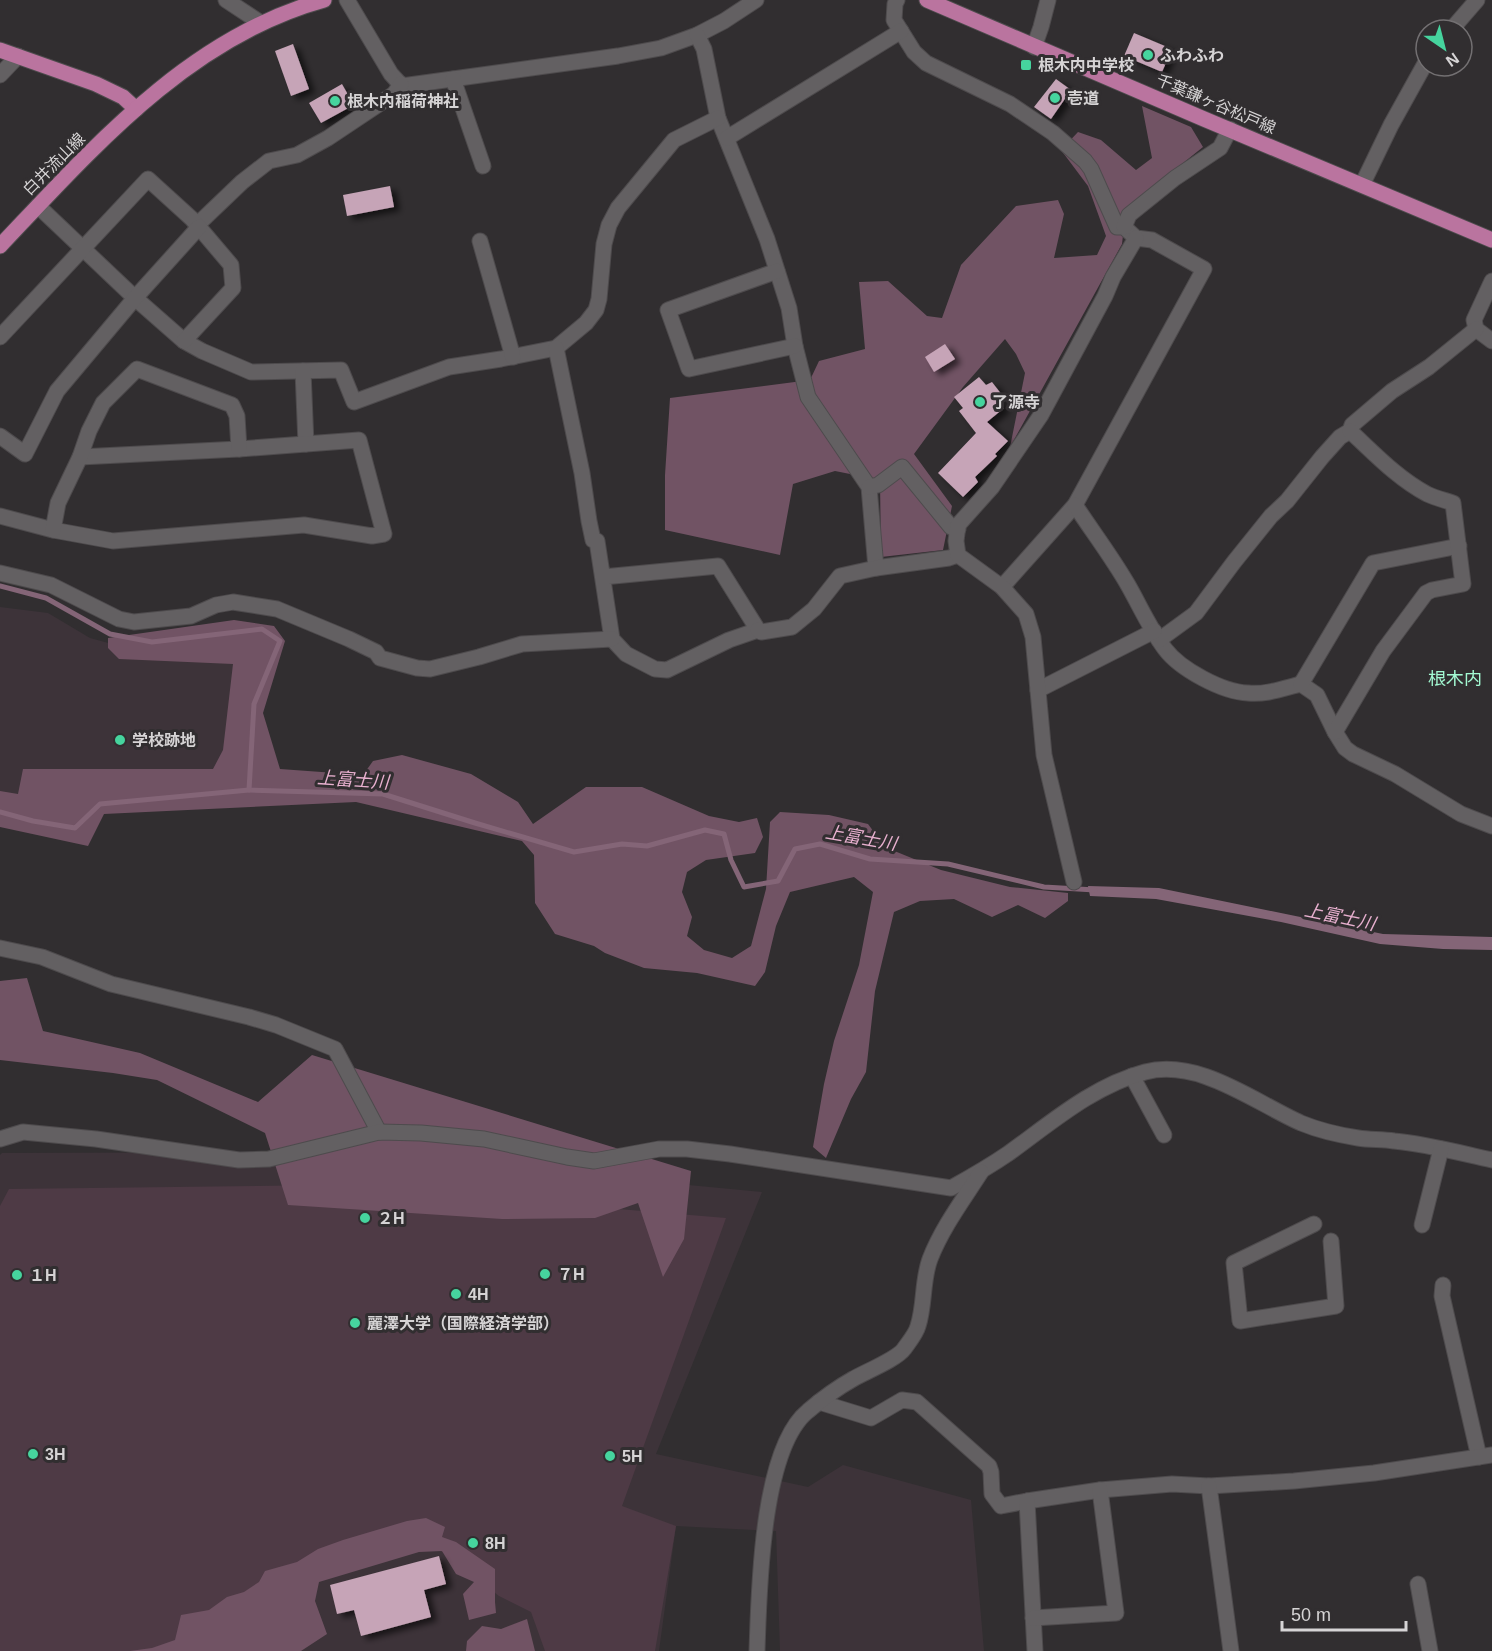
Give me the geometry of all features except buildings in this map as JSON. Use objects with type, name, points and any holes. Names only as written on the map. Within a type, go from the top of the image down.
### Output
[{"type":"main road","points":[[0,50],[96,84],[123,97],[136,109],[177,75],[237,36],[302,6],[324,0]]},
{"type":"main road","name":"千葉鎌ヶ谷松戸線","points":[[927,0],[1492,240]]},
{"type":"main road","name":"白井流山線","points":[[0,246],[136,109]]},
{"type":"street","points":[[226,0],[261,23]]},
{"type":"street","points":[[347,0],[391,74],[402,86],[652,50],[697,35],[756,0]]},
{"type":"street","points":[[897,0],[894,20],[914,52],[926,63],[1010,105],[1053,133],[1091,169],[1117,226],[1124,227],[1136,238],[1152,240],[1204,269],[1075,505],[1002,587]]},
{"type":"street","points":[[1034,46],[1048,0]]},
{"type":"street","points":[[1462,18],[1478,0]]},
{"type":"street","points":[[727,138],[901,31]]},
{"type":"street","points":[[697,35],[704,49],[718,118],[763,229],[789,308],[795,346],[808,397],[869,487],[876,567]]},
{"type":"street","points":[[0,75],[18,56]]},
{"type":"street","points":[[1362,185],[1390,125],[1417,78]]},
{"type":"street","points":[[453,80],[483,166]]},
{"type":"street","points":[[0,436],[25,454],[57,391],[198,226],[242,182],[269,160],[297,155],[328,138],[394,94],[401,84]]},
{"type":"street","points":[[38,206],[184,341],[251,372],[341,370],[354,402],[449,367],[556,348],[586,323],[596,310],[604,244],[609,225],[618,208],[674,140],[718,118]]},
{"type":"street","points":[[1124,227],[1129,215],[1175,178],[1220,148],[1230,129]]},
{"type":"street","points":[[0,337],[148,178],[198,226],[231,265],[232,288],[184,341]]},
{"type":"street","points":[[1074,882],[1044,755],[1033,637],[1026,614],[1002,587],[958,555],[956,541],[958,525],[992,487],[1041,416],[1113,277],[1136,238]]},
{"type":"street","points":[[480,241],[513,357]]},
{"type":"street","points":[[777,270],[669,310],[689,369],[795,346]]},
{"type":"street","points":[[1492,281],[1474,320],[1476,329],[1492,341]]},
{"type":"street","points":[[1038,690],[1156,636],[1196,614],[1271,516],[1287,501],[1340,437],[1350,431],[1352,425],[1392,391],[1429,367],[1476,329]]},
{"type":"street","points":[[556,348],[582,473],[593,540],[597,540],[612,639],[626,654],[655,669],[667,670],[729,640],[758,630],[761,632],[792,627],[814,609],[840,576],[876,567],[958,555]]},
{"type":"street","points":[[53,530],[58,503],[103,403],[136,369],[232,405],[237,416],[239,449]]},
{"type":"street","points":[[303,371],[306,444]]},
{"type":"street","points":[[1335,732],[1383,651],[1426,593],[1463,584],[1453,503],[1429,495],[1410,484],[1350,431]]},
{"type":"street","points":[[0,516],[53,530],[113,541],[304,525],[372,537],[384,534],[359,440],[80,458]]},
{"type":"street","points":[[869,487],[878,485],[902,467],[951,527],[958,529]]},
{"type":"street","points":[[1075,505],[1127,583],[1156,636],[1173,658],[1193,674],[1240,693],[1271,692],[1301,684],[1372,562],[1459,546]]},
{"type":"street","points":[[603,577],[718,566],[758,630]]},
{"type":"street","points":[[0,573],[51,585],[120,619],[134,622],[191,616],[216,605],[232,602],[277,609],[349,639],[376,652],[380,658],[417,668],[430,669],[522,644],[612,639]]},
{"type":"street","points":[[1301,684],[1317,695],[1335,732],[1345,748],[1353,754],[1395,774],[1461,814],[1492,826]]},
{"type":"street","points":[[0,948],[42,957],[111,984],[276,1025],[335,1049],[379,1132]]},
{"type":"street","points":[[1,1137],[23,1132],[96,1139],[239,1160],[269,1159],[379,1132],[421,1133],[484,1139],[594,1161],[659,1149],[698,1150],[951,1188],[981,1172],[1100,1089],[1132,1076],[1167,1069],[1192,1074],[1228,1086],[1301,1123],[1318,1129],[1358,1138],[1395,1141],[1441,1149],[1492,1160]]},
{"type":"street","points":[[1132,1076],[1164,1134]]},
{"type":"street","points":[[1422,1225],[1441,1149]]},
{"type":"street","points":[[757,1651],[758,1600],[773,1477],[794,1427],[805,1413],[819,1402],[850,1381],[902,1352],[918,1328],[929,1261],[942,1234],[981,1172]]},
{"type":"street","points":[[1314,1224],[1234,1263],[1239,1321],[1336,1306],[1331,1241]]},
{"type":"street","points":[[819,1402],[871,1418],[902,1400],[917,1402],[989,1466],[992,1494],[1001,1506],[1100,1490],[1172,1484],[1209,1486],[1374,1473],[1486,1456],[1442,1296],[1443,1285]]},
{"type":"street","points":[[1209,1486],[1231,1651]]},
{"type":"street","points":[[1033,1618],[1116,1612],[1100,1490]]},
{"type":"street","points":[[1027,1501],[1035,1651]]},
{"type":"street","points":[[1418,1584],[1430,1651]]},
{"type":"shaded area","points":[[1142,106],[1191,127],[1203,147],[1126,209],[1122,244],[1010,447],[1025,373],[1016,354],[1005,339],[963,387],[914,454],[952,506],[943,550],[881,557],[880,480],[835,471],[793,484],[780,555],[665,530],[665,475],[670,398],[810,380],[819,361],[865,349],[859,282],[888,281],[927,316],[942,318],[961,265],[1016,206],[1058,200],[1064,214],[1054,258],[1097,255],[1106,236],[1088,186],[1061,150],[1078,132],[1101,140],[1136,170],[1152,158]]},
{"type":"shaded area","name":"学校跡地","points":[[0,607],[48,613],[90,638],[123,647],[257,642],[237,776],[0,798]]},
{"type":"shaded area","points":[[234,620],[274,626],[285,641],[263,713],[280,769],[363,775],[373,761],[402,755],[471,774],[518,802],[533,824],[586,787],[642,787],[709,816],[739,822],[757,818],[763,837],[755,853],[706,860],[687,872],[682,892],[692,917],[687,936],[704,950],[732,958],[751,946],[766,889],[770,822],[780,812],[829,815],[868,824],[892,850],[941,870],[1010,887],[1068,893],[1068,901],[1045,918],[1018,905],[992,917],[954,899],[920,901],[894,912],[875,991],[866,1072],[851,1099],[826,1158],[813,1147],[824,1084],[834,1041],[859,965],[873,892],[854,877],[790,892],[776,926],[765,972],[755,986],[697,973],[644,968],[605,953],[594,946],[555,934],[535,903],[534,855],[522,841],[356,802],[104,814],[88,846],[0,827],[0,791],[18,794],[23,769],[213,769],[223,750],[233,664],[119,659],[108,648],[108,638]]},
{"type":"shaded area","points":[[1088,886],[1159,888],[1383,934],[1492,937],[1492,950],[1380,944],[1281,922],[1156,899],[1090,896]]},
{"type":"shaded area","points":[[27,978],[43,1031],[140,1053],[258,1102],[312,1055],[691,1171],[684,1239],[663,1277],[638,1203],[595,1218],[502,1219],[288,1205],[265,1133],[157,1080],[0,1060],[0,981]]},
{"type":"shaded area","name":"麗澤大学（国際経済学部）","points":[[342,1152],[762,1192],[656,1454],[808,1487],[843,1465],[971,1500],[984,1651],[780,1651],[776,1531],[676,1526],[659,1651],[0,1651],[0,1155],[2,1153]]},
{"type":"shaded area","name":"麗澤大学（国際経済学部）","points":[[333,1185],[726,1218],[622,1506],[676,1526],[655,1651],[545,1651],[531,1612],[499,1596],[419,1534],[171,1651],[0,1651],[0,1206],[9,1189]]},
{"type":"shaded area","points":[[426,1518],[445,1527],[442,1537],[456,1542],[495,1569],[496,1613],[469,1620],[463,1594],[474,1582],[456,1574],[442,1551],[419,1552],[319,1582],[315,1601],[327,1634],[301,1651],[130,1651],[152,1648],[175,1640],[181,1615],[209,1610],[227,1597],[244,1592],[259,1582],[265,1571],[297,1562],[318,1549],[343,1540],[407,1521]]},
{"type":"shaded area","points":[[527,1619],[535,1651],[466,1651],[467,1641],[482,1626],[501,1629]]},
{"type":"waterway","name":"上富士川","points":[[0,586],[46,598],[110,634],[152,642],[262,629],[280,641],[254,704],[249,790],[383,794],[574,852],[622,844],[647,846],[705,830],[724,834],[731,860],[744,887],[778,881],[795,849],[820,844],[870,859],[948,864],[1044,887],[1095,890]]},
{"type":"waterway","name":"上富士川","points":[[0,812],[33,821],[75,828],[100,804],[249,790]]},
{"type":"place","name":"ふわふわ","points":[[1148,55]]},
{"type":"place","name":"根木内中学校","points":[[1026,65]]},
{"type":"place","name":"壱道","points":[[1055,98]]},
{"type":"place","name":"根木内稲荷神社","points":[[335,101]]},
{"type":"place","name":"了源寺","points":[[980,402]]},
{"type":"place","name":"学校跡地","points":[[120,740]]},
{"type":"place","name":"２H","points":[[365,1218]]},
{"type":"place","name":"７H","points":[[545,1274]]},
{"type":"place","name":"１H","points":[[17,1275]]},
{"type":"place","name":"4H","points":[[456,1294]]},
{"type":"place","name":"麗澤大学（国際経済学部）","points":[[355,1323]]},
{"type":"place","name":"3H","points":[[33,1454]]},
{"type":"place","name":"5H","points":[[610,1456]]},
{"type":"place","name":"8H","points":[[473,1543]]},
{"type":"district","name":"根木内","points":[[1455,679]]}]
